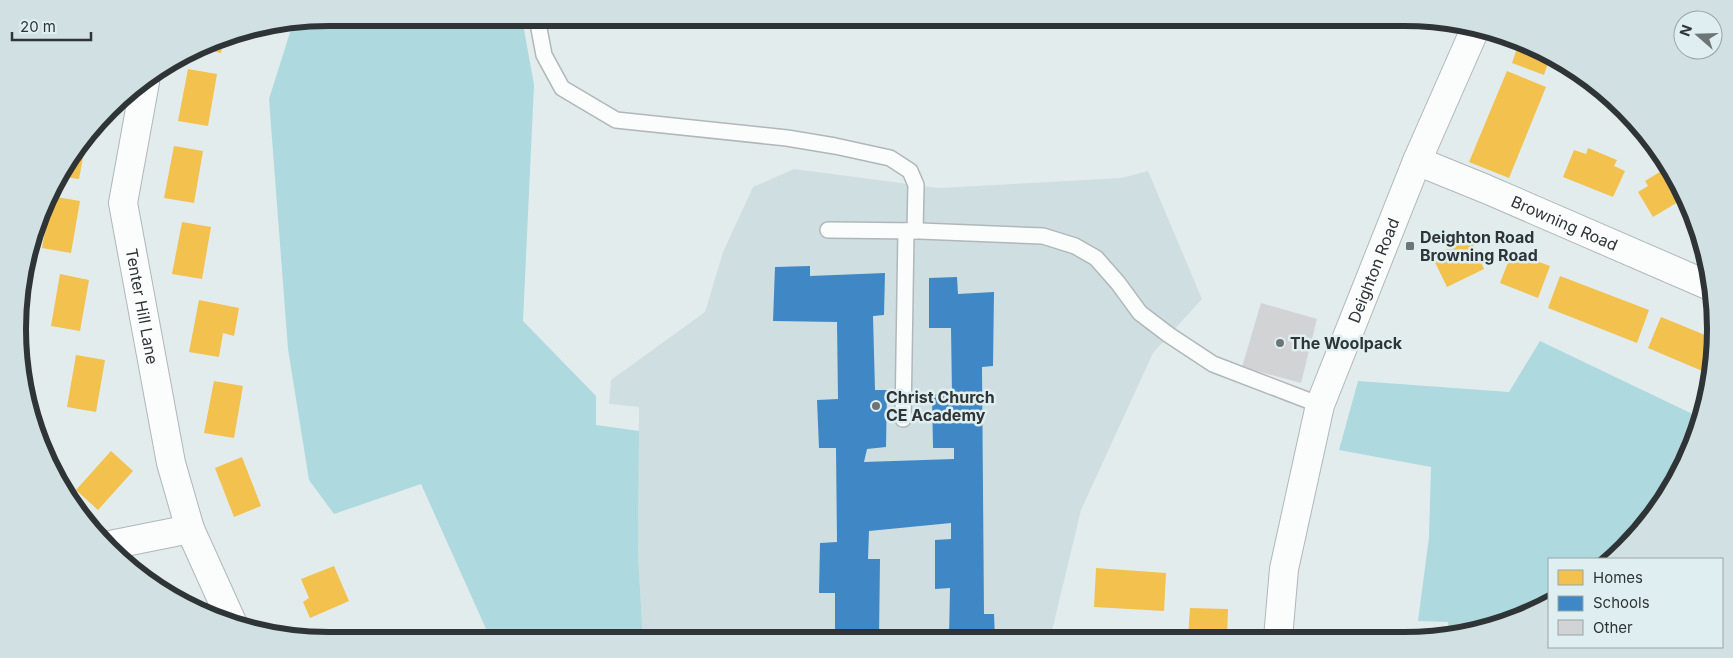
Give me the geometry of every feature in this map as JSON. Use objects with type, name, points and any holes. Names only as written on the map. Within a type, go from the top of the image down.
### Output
[{"type":"street","name":"Deighton Road","points":[[1279,632],[1284,569],[1320,405],[1416,162],[1473,35]]},
{"type":"street","name":"Tenter Hill Lane","points":[[145,89],[123,203],[171,463],[190,529],[229,615]]},
{"type":"street","name":"Browning Road","points":[[1416,162],[1495,193],[1703,283]]},
{"type":"street","points":[[116,544],[190,529]]},
{"type":"lane","points":[[539,26],[544,55],[562,88],[616,120],[787,138],[835,146],[890,158],[910,171],[916,186],[910,231],[903,419]]},
{"type":"lane","points":[[828,230],[1043,236],[1075,246],[1096,258],[1118,283],[1140,313],[1176,340],[1214,364],[1320,405]]},
{"type":"shaded area","points":[[329,26],[523,26],[534,85],[523,321],[596,396],[596,425],[639,431],[638,554],[643,632],[487,632],[421,484],[334,514],[309,480],[288,349],[269,99],[291,29]]},
{"type":"shaded area","name":"Christ Church CE Academy","points":[[794,169],[939,188],[1121,178],[1148,171],[1202,299],[1153,353],[1081,510],[1052,632],[643,632],[638,554],[639,407],[609,404],[611,380],[705,312],[723,252],[753,187]]},
{"type":"shaded area","points":[[1540,341],[1694,415],[1676,463],[1656,497],[1632,529],[1603,558],[1548,558],[1548,595],[1501,616],[1448,628],[1448,622],[1418,621],[1429,537],[1431,467],[1339,450],[1358,381],[1509,392]]},
{"type":"building: Homes","points":[[222,46],[221,53],[209,51]]},
{"type":"building: Homes","points":[[1517,48],[1548,63],[1544,75],[1512,63]]},
{"type":"building: Homes","points":[[188,69],[217,74],[208,126],[178,121]]},
{"type":"building: Homes","points":[[1507,71],[1546,87],[1509,178],[1469,162]]},
{"type":"building: Homes","points":[[174,146],[203,151],[194,203],[164,198]]},
{"type":"building: Homes","points":[[1588,148],[1617,160],[1614,166],[1625,171],[1613,197],[1563,177],[1574,150],[1586,154]]},
{"type":"building: Homes","points":[[84,152],[79,179],[67,177]]},
{"type":"building: Homes","points":[[1662,171],[1679,201],[1653,217],[1638,192],[1648,186],[1645,181]]},
{"type":"building: Homes","points":[[56,197],[80,201],[71,253],[42,248],[47,218]]},
{"type":"building: Homes","points":[[182,222],[211,227],[202,279],[172,274]]},
{"type":"building: Homes","points":[[1470,238],[1484,269],[1447,287],[1432,256]]},
{"type":"building: Homes","points":[[1512,252],[1550,266],[1538,298],[1500,283]]},
{"type":"building: Homes","points":[[60,274],[89,280],[80,331],[51,326]]},
{"type":"building: Homes","points":[[1560,276],[1649,310],[1637,343],[1548,308]]},
{"type":"building: Homes","points":[[199,300],[239,308],[234,336],[223,333],[219,357],[189,352]]},
{"type":"building: Homes","points":[[1661,317],[1707,336],[1704,372],[1648,348]]},
{"type":"building: Homes","points":[[76,355],[105,360],[96,412],[67,407]]},
{"type":"building: Homes","points":[[214,381],[243,386],[234,438],[204,433]]},
{"type":"building: Homes","points":[[111,451],[133,471],[98,510],[76,490]]},
{"type":"building: Homes","points":[[242,457],[261,506],[234,517],[215,468]]},
{"type":"building: Homes","points":[[334,566],[349,601],[310,618],[303,602],[309,598],[301,579]]},
{"type":"building: Homes","points":[[1096,568],[1166,573],[1164,611],[1094,607]]},
{"type":"building: Homes","points":[[1190,608],[1228,609],[1227,632],[1188,632]]},
{"type":"building: Schools","points":[[810,266],[810,276],[885,273],[884,315],[873,316],[875,390],[887,390],[886,447],[867,449],[864,462],[954,459],[954,448],[933,448],[932,394],[952,395],[951,328],[929,328],[929,278],[957,277],[958,294],[994,292],[993,366],[982,367],[984,614],[994,614],[995,632],[949,632],[950,588],[935,589],[935,540],[951,539],[951,523],[869,531],[868,559],[880,559],[879,632],[835,632],[835,593],[819,593],[820,543],[837,542],[836,448],[819,448],[817,400],[838,399],[837,322],[773,321],[775,267]]},
{"type":"building: Other","name":"The Woolpack","points":[[1261,303],[1317,319],[1301,383],[1242,367]]},
{"type":"place","name":"Deighton Road Browning Road","points":[[1410,246]]},
{"type":"place","name":"The Woolpack","points":[[1280,343]]},
{"type":"place","name":"Christ Church CE Academy","points":[[876,406]]}]
